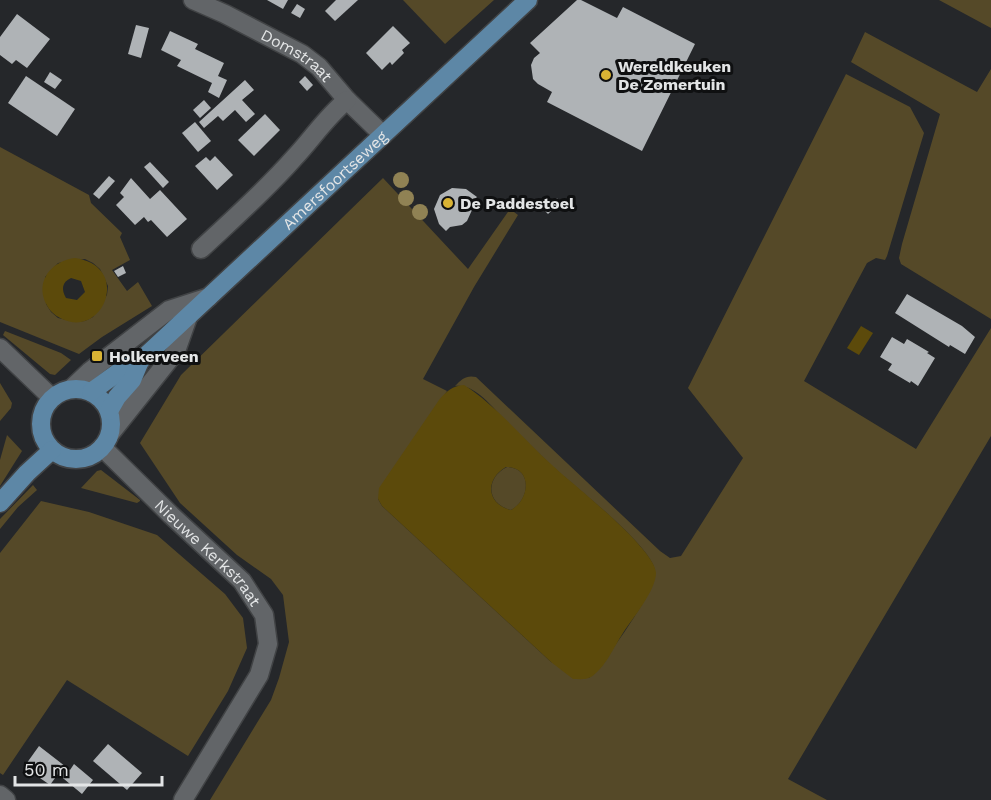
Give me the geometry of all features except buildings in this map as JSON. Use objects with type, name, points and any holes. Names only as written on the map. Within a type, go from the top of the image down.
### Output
[{"type":"main road","name":"Amersfoortseweg","points":[[92,392],[120,370],[140,361],[528,0]]},
{"type":"main road","name":"Amersfoortseweg","points":[[109,411],[117,397],[132,380],[140,361]]},
{"type":"main road","points":[[71,389],[92,392],[109,411],[111,419],[106,440],[94,454],[83,458],[72,459],[61,456],[52,450],[43,436],[40,420],[46,404],[52,398],[71,389]]},
{"type":"main road","points":[[0,503],[27,472],[52,450]]},
{"type":"street","name":"Domstraat","points":[[192,0],[229,7],[302,54],[319,67],[346,100],[383,135]]},
{"type":"street","points":[[201,249],[277,177],[333,111],[346,100]]},
{"type":"street","points":[[71,389],[90,371],[169,310],[209,297]]},
{"type":"street","points":[[106,440],[177,351],[188,317]]},
{"type":"street","points":[[0,348],[52,398]]},
{"type":"street","name":"Nieuwe Kerkstraat","points":[[106,440],[171,515],[242,581],[264,615],[268,644],[260,675],[183,800]]},
{"type":"street","points":[[0,795],[6,800]]},
{"type":"shaded area","points":[[403,0],[494,0],[445,44]]},
{"type":"shaded area","points":[[939,0],[991,0],[991,28]]},
{"type":"shaded area","points":[[865,32],[977,92],[991,69],[991,319],[901,264],[899,258],[902,244],[940,114],[851,62]]},
{"type":"shaded area","points":[[846,74],[910,107],[924,133],[887,256],[885,260],[876,258],[867,263],[804,381],[916,449],[991,328],[991,436],[788,779],[827,800],[210,800],[271,700],[289,642],[283,595],[271,579],[237,555],[180,503],[140,443],[181,375],[383,178],[468,269],[510,209],[518,215],[474,287],[423,379],[447,391],[378,499],[382,506],[551,662],[589,678],[617,643],[648,594],[655,571],[651,560],[626,531],[551,465],[483,398],[468,388],[455,386],[464,378],[476,377],[660,551],[670,558],[681,556],[743,458],[688,388]]},
{"type":"shaded area","points":[[0,147],[89,195],[91,203],[122,233],[120,237],[130,260],[112,270],[127,291],[138,282],[152,306],[79,354],[0,322]],"holes":[[[85,259],[100,269],[108,286],[107,295],[93,317],[85,321],[76,322],[58,318],[46,304],[45,277],[58,263]]]},
{"type":"shaded area","points":[[75,258],[93,264],[103,274],[107,286],[106,299],[100,311],[90,319],[77,322],[62,319],[53,313],[45,302],[43,284],[45,277],[55,266]],"holes":[[[71,278],[81,281],[85,292],[77,300],[66,298],[63,292],[64,284]]]},
{"type":"shaded area","points":[[861,326],[873,333],[859,355],[847,348]]},
{"type":"shaded area","points":[[5,331],[61,353],[71,360],[55,375],[50,374],[3,335]]},
{"type":"shaded area","points":[[0,383],[12,403],[11,408],[0,421]]},
{"type":"shaded area","points":[[464,385],[499,413],[552,465],[628,533],[652,562],[656,573],[648,596],[605,663],[589,678],[573,679],[551,662],[382,506],[378,499],[379,488],[439,400],[456,386]],"holes":[[[506,467],[515,468],[521,472],[526,485],[522,499],[511,510],[497,502],[491,491],[494,478],[499,472]]]},
{"type":"shaded area","points":[[7,435],[22,451],[0,486],[0,460]]},
{"type":"shaded area","points":[[507,467],[521,473],[526,485],[522,499],[511,510],[497,502],[491,490],[495,478]]},
{"type":"shaded area","points":[[101,470],[140,501],[137,503],[81,488],[97,471]]},
{"type":"shaded area","points":[[33,485],[37,490],[18,507],[0,529],[0,519]]},
{"type":"shaded area","points":[[41,501],[89,512],[157,535],[225,594],[243,618],[247,648],[228,691],[188,756],[67,680],[3,775],[0,773],[0,553]]},
{"type":"place","name":"Wereldkeuken De Zomertuin","points":[[606,75]]},
{"type":"place","name":"De Paddestoel","points":[[448,203]]},
{"type":"place","name":"Holkerveen","points":[[97,356]]}]
